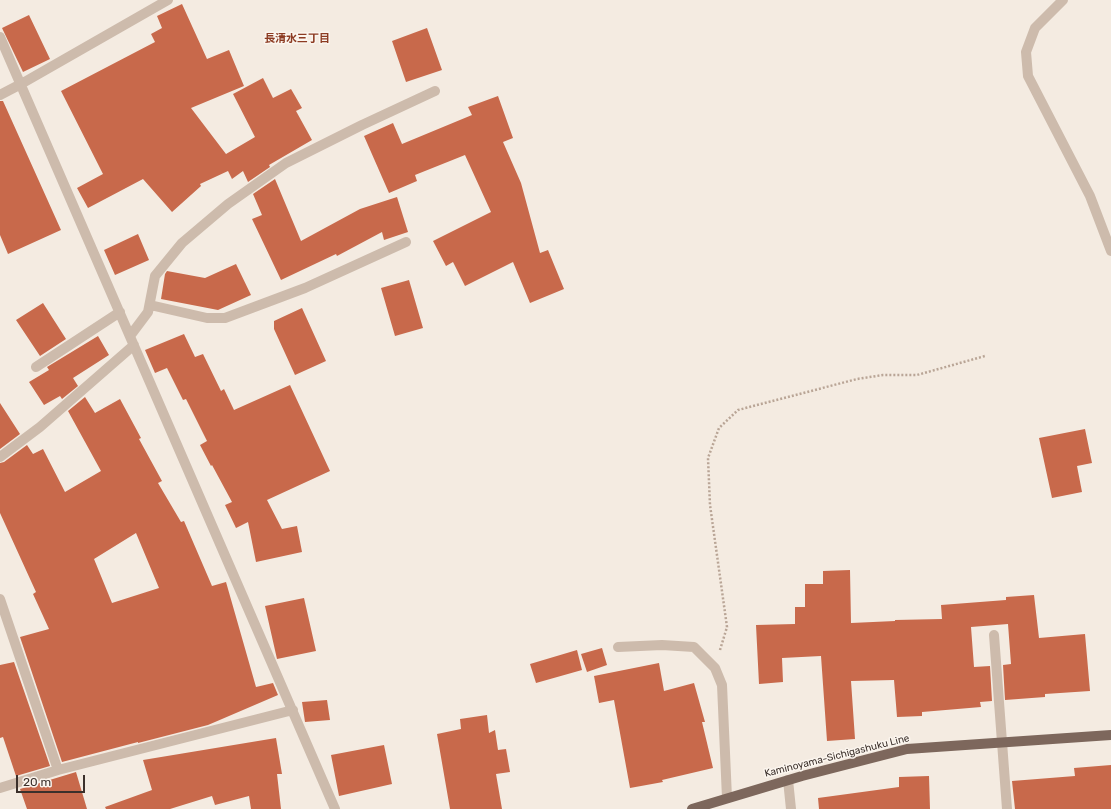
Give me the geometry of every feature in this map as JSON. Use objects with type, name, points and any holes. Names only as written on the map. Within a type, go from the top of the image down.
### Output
[{"type":"main road","name":"Kaminoyama-Sichigashuku Line","points":[[692,809],[788,780],[908,749],[1111,735]]},
{"type":"street","points":[[0,95],[168,0]]},
{"type":"street","points":[[1063,0],[1035,28],[1026,52],[1028,76],[1090,196],[1111,251]]},
{"type":"street","points":[[0,37],[335,809]]},
{"type":"street","points":[[0,457],[40,427],[132,341],[148,312],[155,276],[182,243],[228,204],[286,163],[435,91]]},
{"type":"street","points":[[150,305],[207,318],[225,318],[305,288],[406,242]]},
{"type":"street","points":[[36,366],[120,312]]},
{"type":"street","points":[[0,599],[58,770]]},
{"type":"street","points":[[994,635],[1007,809]]},
{"type":"street","points":[[618,647],[662,645],[694,647],[715,668],[722,684],[727,798]]},
{"type":"street","points":[[0,788],[58,770],[293,710]]},
{"type":"street","points":[[788,780],[791,809]]},
{"type":"path","points":[[715,668],[727,628],[710,505],[708,458],[719,428],[738,410],[857,379],[883,375],[917,375],[985,356]]},
{"type":"building","points":[[182,4],[207,59],[229,50],[244,86],[191,108],[226,154],[255,137],[233,94],[263,78],[273,98],[291,89],[302,108],[296,111],[312,140],[269,165],[270,167],[248,182],[243,171],[232,179],[228,171],[200,184],[201,186],[172,212],[143,179],[88,208],[77,188],[103,174],[61,91],[155,42],[151,34],[162,28],[157,16]]},
{"type":"building","points":[[29,15],[50,59],[23,72],[2,28]]},
{"type":"building","points":[[427,28],[442,70],[406,82],[392,41]]},
{"type":"building","points":[[498,96],[513,138],[503,142],[521,183],[540,253],[548,250],[564,289],[530,303],[513,262],[465,286],[453,262],[446,266],[433,241],[491,212],[465,155],[415,175],[417,181],[389,193],[364,136],[393,123],[402,144],[472,115],[468,107]]},
{"type":"building","points":[[0,101],[3,101],[61,230],[8,254],[0,235]]},
{"type":"building","points":[[275,179],[301,241],[360,209],[397,197],[408,232],[384,240],[382,232],[337,256],[336,254],[281,280],[252,219],[262,215],[253,194]]},
{"type":"building","points":[[138,234],[149,260],[115,275],[104,250]]},
{"type":"building","points":[[236,264],[251,295],[218,310],[161,299],[165,274],[167,271],[205,278]]},
{"type":"building","points":[[409,280],[423,328],[395,336],[381,288]]},
{"type":"building","points":[[43,303],[66,339],[40,356],[16,320]]},
{"type":"building","points":[[302,308],[326,361],[295,375],[274,329],[274,321]]},
{"type":"building","points":[[184,334],[195,357],[203,354],[221,391],[224,389],[234,410],[290,385],[330,471],[267,500],[282,529],[297,526],[302,552],[256,562],[248,522],[236,528],[225,505],[232,502],[200,445],[207,441],[186,399],[183,400],[167,368],[155,373],[145,350]]},
{"type":"building","points":[[98,336],[109,355],[73,378],[78,386],[62,399],[60,396],[44,405],[29,382],[49,370],[47,367]]},
{"type":"building","points":[[85,397],[95,413],[120,399],[141,438],[139,439],[162,481],[158,483],[181,522],[184,521],[212,586],[226,582],[256,687],[273,683],[278,695],[208,725],[62,762],[20,637],[49,629],[33,594],[36,592],[0,513],[0,463],[4,462],[27,445],[33,454],[43,449],[65,492],[101,471],[68,411]],"holes":[[[136,533],[159,588],[112,603],[94,559]]]},
{"type":"building","points":[[0,403],[20,434],[0,449]]},
{"type":"building","points":[[1085,429],[1092,463],[1077,466],[1082,492],[1052,498],[1039,438]]},
{"type":"building","points":[[850,570],[851,623],[942,619],[941,605],[1006,600],[1006,597],[1034,595],[1039,638],[1085,634],[1090,691],[1045,694],[1045,697],[1005,700],[1003,665],[1011,664],[1008,624],[971,627],[974,667],[990,666],[992,701],[980,702],[981,707],[922,712],[922,716],[897,717],[894,680],[851,681],[855,739],[827,741],[821,656],[782,658],[783,682],[759,684],[756,625],[795,624],[795,607],[805,607],[805,584],[823,584],[823,571]]},
{"type":"building","points":[[304,598],[316,651],[277,659],[265,606]]},
{"type":"building","points":[[602,648],[607,665],[587,672],[581,654]]},
{"type":"building","points":[[577,650],[582,670],[536,683],[530,664]]},
{"type":"building","points":[[14,662],[50,766],[16,776],[3,737],[0,738],[0,665]]},
{"type":"building","points":[[659,663],[664,691],[694,683],[705,722],[702,722],[713,768],[662,780],[663,782],[630,788],[614,700],[599,703],[594,676]]},
{"type":"building","points":[[327,700],[330,720],[305,722],[302,702]]},
{"type":"building","points":[[487,715],[489,733],[495,730],[498,750],[506,749],[510,772],[496,774],[502,809],[450,809],[437,734],[461,729],[460,719]]},
{"type":"building","points":[[276,738],[282,774],[277,774],[281,809],[251,809],[249,796],[215,805],[212,796],[170,809],[106,809],[105,807],[152,790],[143,760]]},
{"type":"building","points":[[384,745],[392,784],[339,796],[331,755]]},
{"type":"building","points":[[1111,765],[1111,809],[1015,809],[1012,781],[1075,776],[1074,768]]},
{"type":"building","points":[[76,772],[87,809],[27,809],[20,789]]},
{"type":"building","points":[[929,776],[930,809],[819,809],[818,798],[899,787],[899,777]]},
{"type":"district","name":"長清水三丁目","points":[[297,39]]}]
